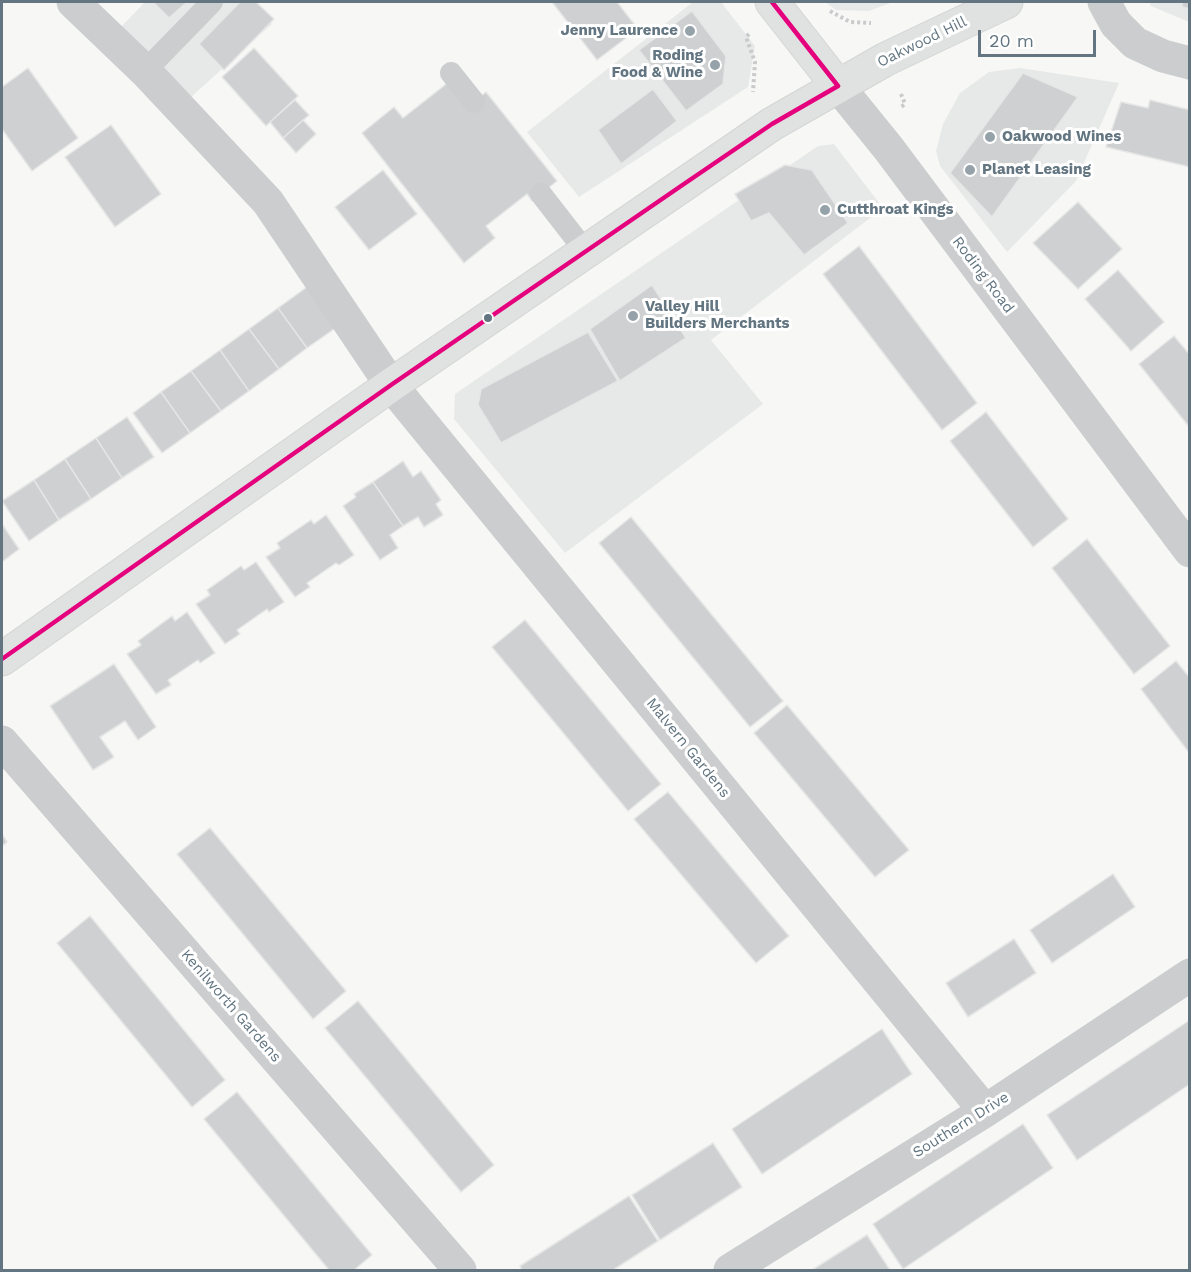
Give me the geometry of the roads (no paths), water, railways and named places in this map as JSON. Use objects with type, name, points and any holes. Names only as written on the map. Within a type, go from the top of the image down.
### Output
[{"type":"street","name":"Malvern Gardens","points":[[73,2],[145,71],[268,202],[391,385],[985,1111]]},
{"type":"street","name":"Roding Road","points":[[772,2],[889,149],[1190,551]]},
{"type":"street","name":"Oakwood Hill","points":[[2,659],[391,385],[772,124],[886,59],[1006,2]]},
{"type":"street","points":[[1104,2],[1116,24],[1134,43],[1163,56],[1190,63]]},
{"type":"street","name":"Kenilworth Gardens","points":[[2,742],[460,1270]]},
{"type":"street","name":"Southern Drive","points":[[730,1270],[985,1111],[1190,975]]},
{"type":"lane","points":[[145,71],[212,2]]},
{"type":"lane","points":[[451,73],[474,102]]},
{"type":"lane","points":[[541,194],[586,252]]},
{"type":"place","name":"Jenny Laurence","points":[[690,31]]},
{"type":"place","name":"Roding Food & Wine","points":[[715,65]]},
{"type":"place","name":"Oakwood Wines","points":[[990,137]]},
{"type":"place","name":"Planet Leasing","points":[[970,170]]},
{"type":"place","name":"Cutthroat Kings","points":[[825,210]]},
{"type":"place","name":"Valley Hill Builders Merchants","points":[[633,316]]}]
